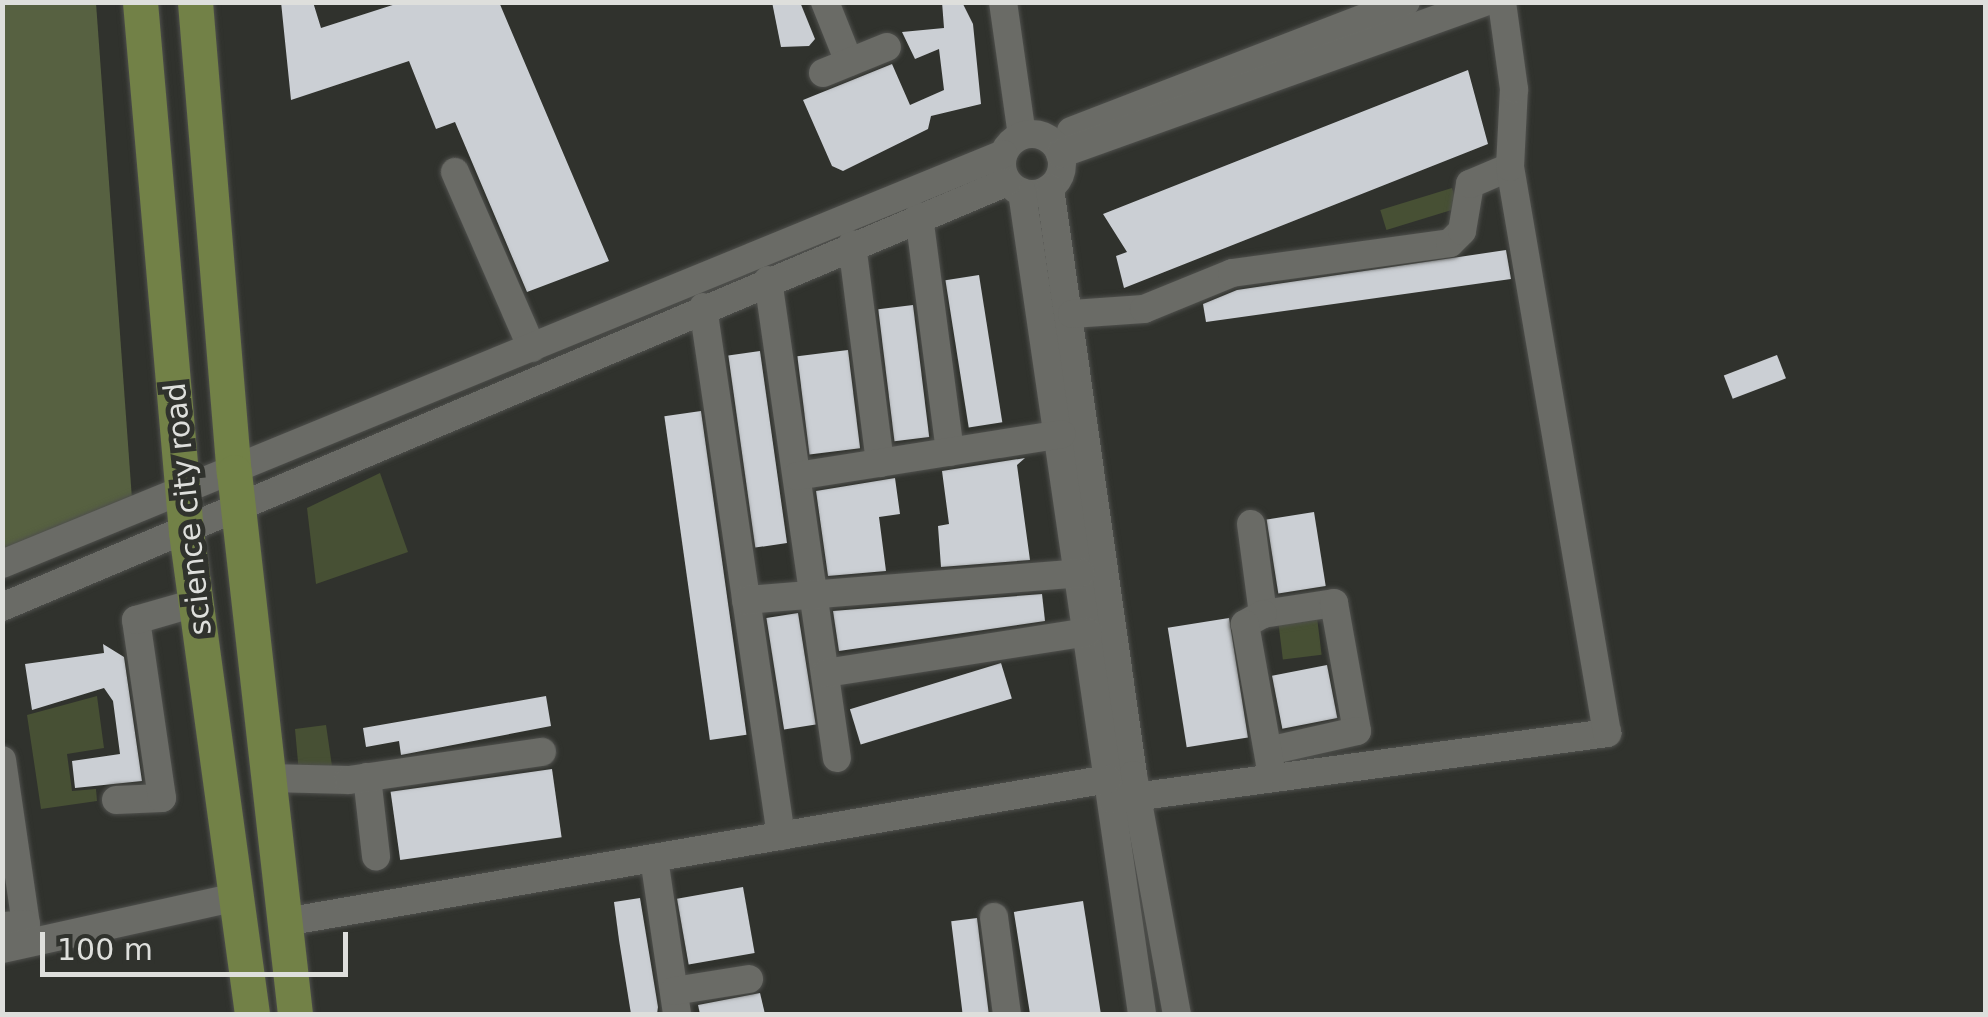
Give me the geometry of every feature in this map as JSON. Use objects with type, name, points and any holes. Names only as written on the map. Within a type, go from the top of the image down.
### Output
[{"type":"main road","name":"science city road","points":[[140,2],[186,488],[186,532],[252,1014]]},
{"type":"main road","points":[[194,2],[236,488],[296,1014]]},
{"type":"street","points":[[825,2],[836,68],[886,47]]},
{"type":"street","points":[[1003,2],[1030,164],[1088,632],[1119,792],[1177,1014]]},
{"type":"street","points":[[2,564],[186,488],[236,488],[703,307],[1406,2]]},
{"type":"street","points":[[2,607],[186,532],[236,488],[532,348],[1030,164],[1485,2]]},
{"type":"street","points":[[285,922],[781,836],[1119,792],[1270,765],[1370,765],[1607,732],[1510,167],[1514,90],[1502,2]]},
{"type":"street","points":[[1030,164],[1072,314],[1142,1014]]},
{"type":"street","points":[[1072,314],[1144,309],[1232,273],[1450,243],[1462,231],[1470,184],[1510,167]]},
{"type":"street","points":[[454,172],[532,348]]},
{"type":"street","points":[[919,216],[950,452]]},
{"type":"street","points":[[852,244],[880,463]]},
{"type":"street","points":[[768,280],[837,758]]},
{"type":"street","points":[[703,307],[781,836]]},
{"type":"street","points":[[797,476],[1062,434]]},
{"type":"street","points":[[1251,524],[1263,614]]},
{"type":"street","points":[[746,600],[1081,573]]},
{"type":"street","points":[[1347,591],[1370,765]]},
{"type":"street","points":[[116,800],[162,798],[136,620],[195,603]]},
{"type":"street","points":[[1334,603],[1358,731],[1270,765],[1246,624],[1263,614],[1334,603]]},
{"type":"street","points":[[826,672],[1088,632]]},
{"type":"street","points":[[269,778],[367,777],[542,752]]},
{"type":"street","points":[[2,760],[26,924],[2,926]]},
{"type":"street","points":[[367,777],[376,856]]},
{"type":"street","points":[[654,858],[675,1003],[749,978]]},
{"type":"street","points":[[2,950],[236,896]]},
{"type":"street","points":[[994,917],[1007,1014]]},
{"type":"green space","points":[[3,3],[96,3],[132,499],[3,552]]},
{"type":"green space","points":[[1452,188],[1458,208],[1386,230],[1380,210]]},
{"type":"green space","points":[[380,473],[408,552],[316,584],[307,508]]},
{"type":"green space","points":[[1316,609],[1322,655],[1283,659],[1277,614]]},
{"type":"green space","points":[[97,696],[104,748],[67,754],[72,791],[96,789],[97,801],[41,809],[27,715]]},
{"type":"green space","points":[[326,725],[333,773],[299,773],[295,729]]},
{"type":"building","points":[[281,2],[313,2],[321,28],[402,2],[499,2],[609,261],[527,292],[455,122],[436,129],[409,61],[291,100]]},
{"type":"building","points":[[772,2],[800,2],[815,39],[809,46],[781,47]]},
{"type":"building","points":[[942,2],[962,2],[973,24],[981,104],[931,116],[928,129],[843,171],[832,166],[803,100],[892,64],[910,105],[944,90],[939,49],[915,59],[902,32],[944,28]]},
{"type":"building","points":[[1468,70],[1488,144],[1124,288],[1116,256],[1127,252],[1103,214]]},
{"type":"building","points":[[1506,250],[1511,279],[1206,322],[1203,304],[1237,290]]},
{"type":"building","points":[[979,275],[1002,422],[969,427],[945,280]]},
{"type":"building","points":[[913,305],[929,437],[894,441],[878,309]]},
{"type":"building","points":[[848,350],[860,448],[809,454],[797,356]]},
{"type":"building","points":[[760,351],[787,543],[755,548],[728,355]]},
{"type":"building","points":[[1777,355],[1786,378],[1733,399],[1724,375]]},
{"type":"building","points":[[701,411],[747,735],[710,740],[664,416]]},
{"type":"building","points":[[1025,458],[1017,465],[1030,560],[941,567],[938,526],[949,524],[942,471]]},
{"type":"building","points":[[895,478],[900,514],[879,517],[886,571],[828,576],[816,491]]},
{"type":"building","points":[[1314,512],[1326,586],[1278,594],[1267,520]]},
{"type":"building","points":[[1042,594],[1045,621],[839,651],[833,611]]},
{"type":"building","points":[[798,613],[816,725],[784,730],[766,618]]},
{"type":"building","points":[[1229,618],[1248,738],[1187,747],[1168,628]]},
{"type":"building","points":[[103,644],[124,657],[142,781],[75,788],[72,761],[120,754],[113,701],[104,688],[32,710],[25,664],[104,653]]},
{"type":"building","points":[[1001,663],[1012,698],[861,745],[850,709]]},
{"type":"building","points":[[1327,665],[1337,718],[1282,729],[1272,676]]},
{"type":"building","points":[[546,696],[551,726],[401,755],[399,741],[366,747],[363,728]]},
{"type":"building","points":[[552,769],[562,837],[400,860],[391,792]]},
{"type":"building","points":[[743,887],[755,953],[689,965],[677,899]]},
{"type":"building","points":[[640,898],[657,1014],[631,1014],[619,940],[614,902]]},
{"type":"building","points":[[1083,901],[1101,1014],[1030,1014],[1014,912]]},
{"type":"building","points":[[977,918],[989,1014],[963,1014],[951,921]]},
{"type":"building","points":[[760,993],[765,1014],[700,1014],[698,1005]]}]
